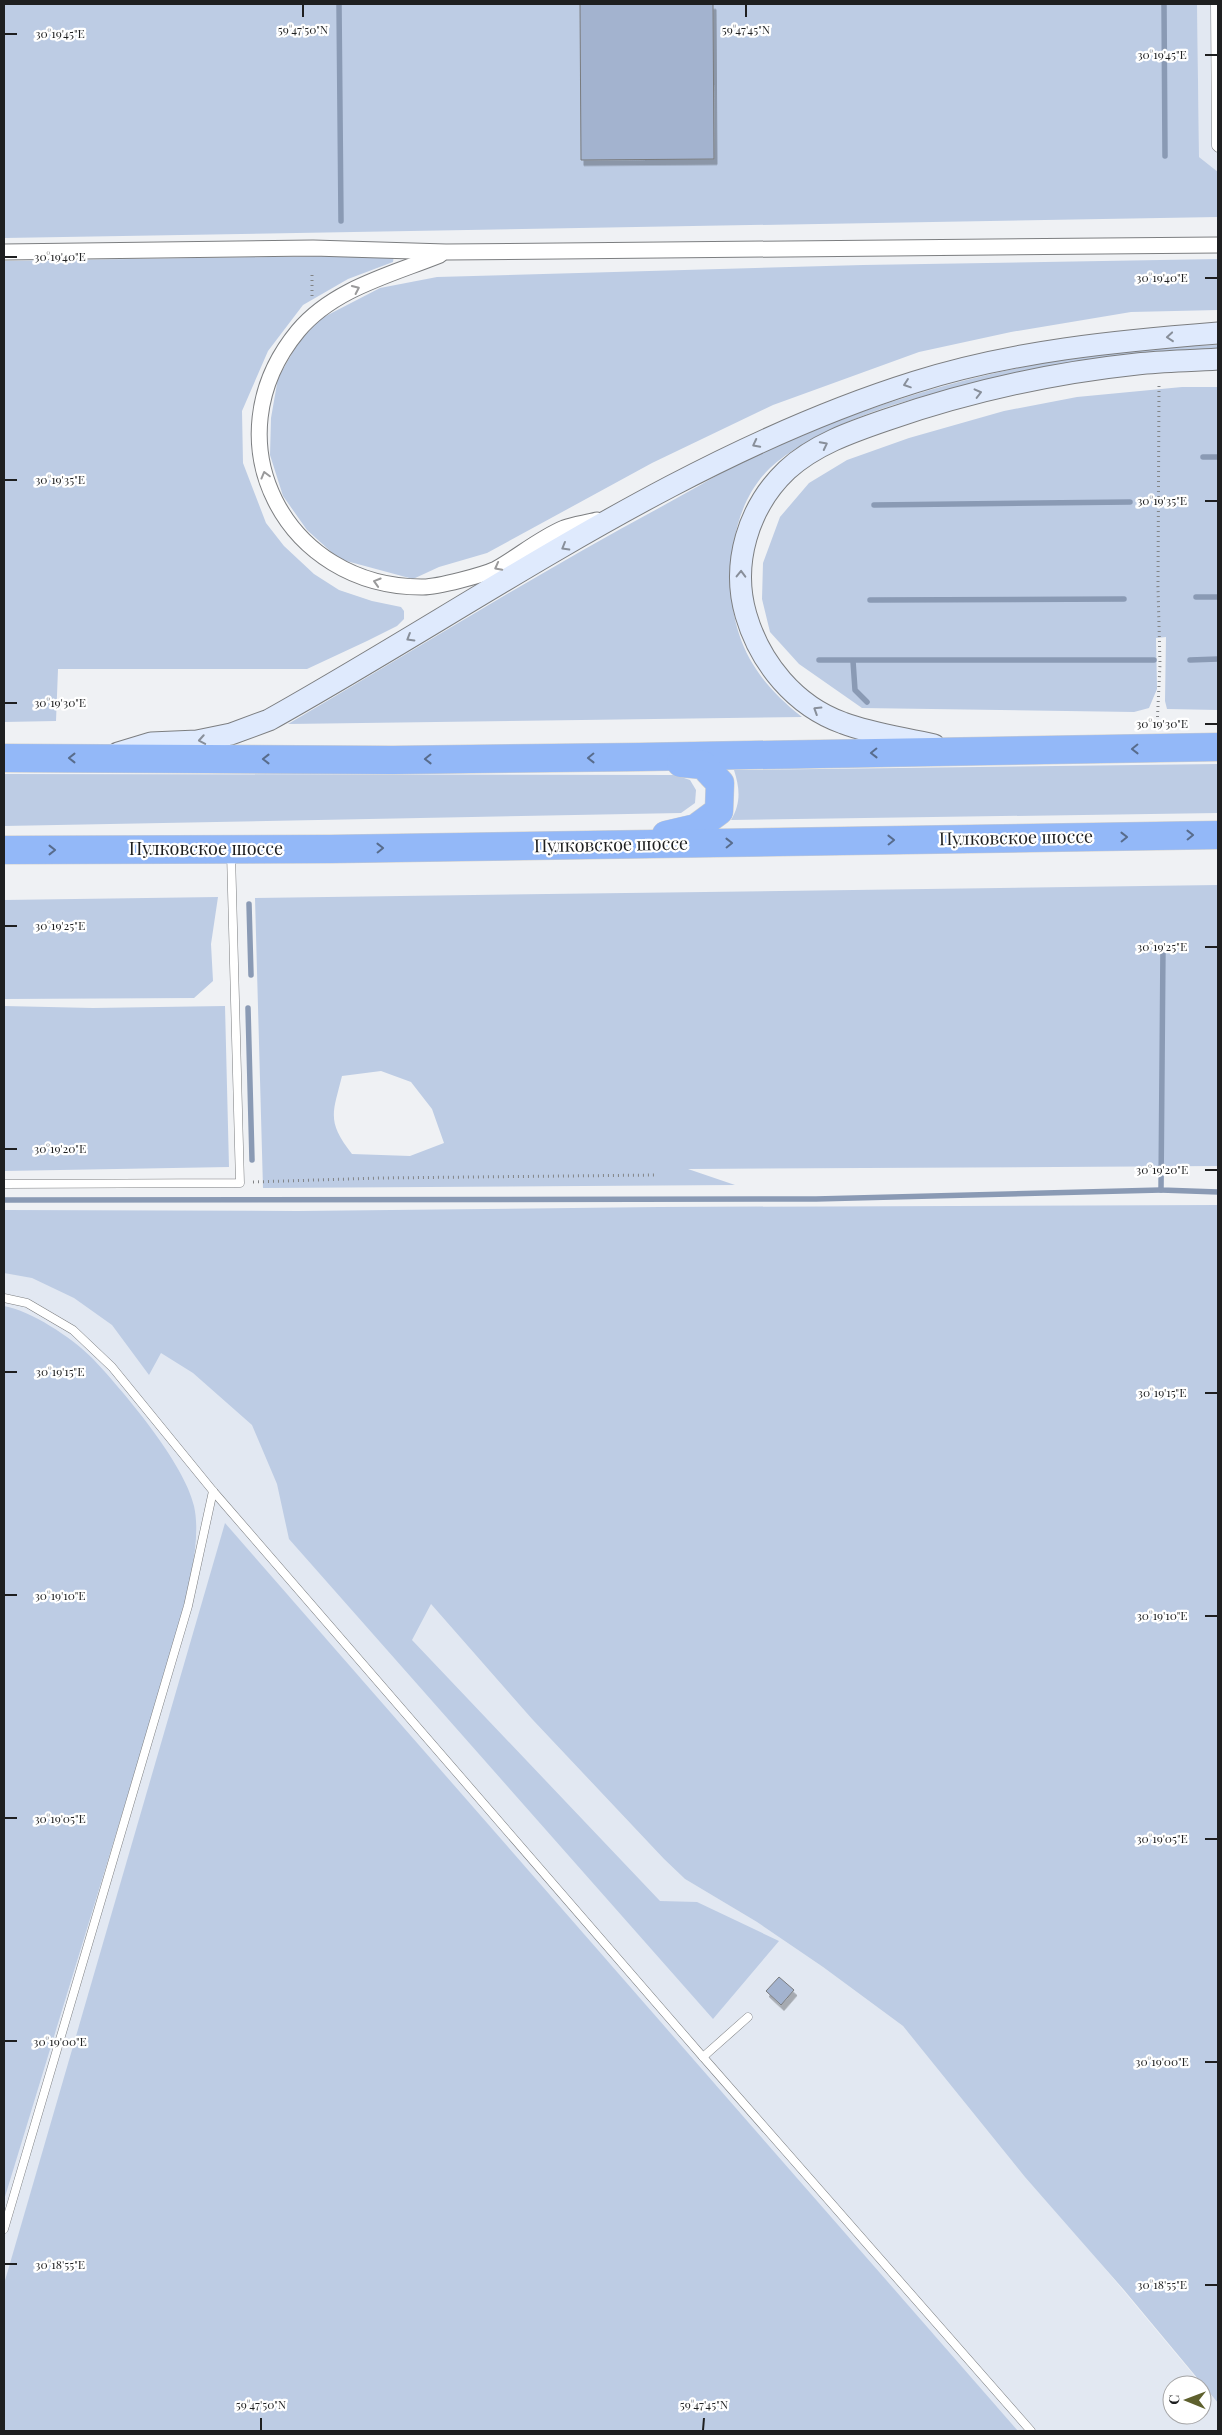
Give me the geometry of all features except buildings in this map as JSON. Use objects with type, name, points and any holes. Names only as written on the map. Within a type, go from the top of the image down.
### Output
[{"type":"highway","points":[[4,758],[393,760],[1218,747]]},
{"type":"highway","points":[[627,844],[696,828],[719,811],[720,783],[703,765],[640,757]]},
{"type":"highway","name":"Пулковское шоссе","points":[[4,850],[231,850],[1218,835]]},
{"type":"main road","points":[[100,758],[151,743],[197,741],[231,734],[269,720],[622,513],[764,441],[842,406],[917,381],[1001,359],[1066,348],[1218,333]]},
{"type":"main road","points":[[958,751],[843,723],[822,713],[794,695],[767,662],[757,646],[750,629],[742,603],[741,580],[742,561],[749,526],[764,496],[788,470],[822,445],[929,406],[1031,381],[1137,364],[1218,359]]},
{"type":"street","points":[[4,252],[103,246],[313,248],[446,252],[1218,246]]},
{"type":"street","points":[[446,252],[356,288],[334,300],[315,314],[285,348],[263,397],[259,423],[260,448],[265,478],[276,504],[306,543],[336,567],[389,586],[425,587],[494,570],[564,528],[622,513]]},
{"type":"lane","points":[[1215,4],[1216,146],[1218,148]]},
{"type":"lane","points":[[4,1184],[240,1183],[231,850]]},
{"type":"lane","points":[[4,1298],[27,1303],[73,1330],[112,1367],[213,1490],[703,2057],[1030,2431]]},
{"type":"lane","points":[[4,2229],[188,1606],[213,1490]]},
{"type":"lane","points":[[703,2057],[748,2017]]},
{"type":"path","points":[[312,272],[312,300]]},
{"type":"path","points":[[1158,720],[1160,664],[1158,587],[1159,383]]},
{"type":"path","points":[[240,1183],[380,1178],[657,1175]]},
{"type":"shaded area","points":[[4,4],[1197,4],[1199,157],[1218,172],[1218,217],[4,238]]},
{"type":"shaded area","points":[[1197,4],[1218,4],[1218,172],[1199,157]]},
{"type":"shaded area","points":[[394,255],[393,262],[348,279],[303,305],[268,351],[242,411],[243,463],[266,523],[284,546],[314,574],[339,590],[372,601],[401,607],[404,611],[404,619],[397,626],[307,669],[58,669],[56,721],[4,722],[4,261]]},
{"type":"shaded area","points":[[1218,259],[1218,310],[1131,312],[1011,332],[919,352],[773,405],[652,463],[487,553],[439,567],[413,579],[339,559],[307,530],[283,496],[270,455],[271,418],[278,378],[298,343],[320,319],[380,288],[437,277],[863,265]]},
{"type":"shaded area","points":[[1218,345],[1218,352],[963,389],[934,394],[893,405],[825,432],[785,455],[770,468],[752,491],[740,517],[733,546],[732,597],[740,637],[748,655],[770,688],[802,717],[288,724],[565,560],[731,468],[786,441],[855,414],[906,397],[1008,370],[1059,360],[1112,353],[1164,347]]},
{"type":"shaded area","points":[[1182,387],[1218,387],[1218,710],[1167,709],[1165,701],[1166,637],[1156,638],[1157,689],[1149,708],[1134,712],[862,708],[799,664],[770,632],[762,599],[763,563],[780,517],[809,483],[847,460],[909,438],[1004,411],[1077,397]]},
{"type":"shaded area","points":[[1218,764],[1218,813],[731,820],[738,802],[734,770]]},
{"type":"shaded area","points":[[4,774],[675,775],[690,780],[696,790],[695,803],[681,813],[4,826]]},
{"type":"shaded area","points":[[1218,885],[1218,1166],[688,1169],[735,1185],[263,1188],[255,898]],"holes":[[[381,1071],[411,1082],[432,1109],[444,1143],[410,1156],[352,1154],[335,1125],[334,1108],[342,1076]]]},
{"type":"shaded area","points":[[218,897],[211,944],[213,981],[194,998],[4,999],[4,900]]},
{"type":"shaded area","points":[[4,1006],[93,1008],[225,1006],[229,1167],[4,1171]]},
{"type":"shaded area","points":[[1218,1205],[1218,2403],[1212,2396],[1212,2375],[1195,2375],[1124,2290],[1025,2177],[903,2026],[823,1967],[757,1922],[685,1879],[532,1719],[431,1604],[412,1640],[660,1901],[697,1902],[779,1941],[713,2019],[289,1539],[277,1484],[252,1425],[193,1373],[161,1353],[149,1375],[112,1325],[74,1298],[32,1278],[4,1273],[4,1210],[297,1211],[659,1207]]},
{"type":"shaded area","points":[[4,1232],[228,1233],[403,1572],[532,1719],[685,1879],[757,1922],[823,1967],[903,2026],[1194,2375],[1162,2375],[1162,2425],[1212,2425],[1212,2396],[1218,2403],[1218,2431],[4,2431]]},
{"type":"shaded area","points":[[4,1306],[38,1319],[73,1341],[91,1357],[135,1407],[166,1449],[188,1489],[196,1518],[196,1544],[185,1608],[4,2200]]},
{"type":"shaded area","points":[[225,1523],[1018,2431],[4,2431],[4,2284]]},
{"type":"waterway","points":[[339,4],[341,221]]},
{"type":"waterway","points":[[1164,4],[1165,156]]},
{"type":"waterway","points":[[1203,457],[1218,457]]},
{"type":"waterway","points":[[874,505],[1130,502]]},
{"type":"waterway","points":[[1196,597],[1218,597]]},
{"type":"waterway","points":[[870,600],[1124,599]]},
{"type":"waterway","points":[[1190,660],[1218,659]]},
{"type":"waterway","points":[[819,660],[1154,660]]},
{"type":"waterway","points":[[853,661],[855,690],[867,702]]},
{"type":"waterway","points":[[249,904],[251,975]]},
{"type":"waterway","points":[[1163,947],[1161,1190],[1218,1192]]},
{"type":"waterway","points":[[248,1008],[252,1160]]},
{"type":"waterway","points":[[4,1200],[816,1199],[1161,1190]]}]
